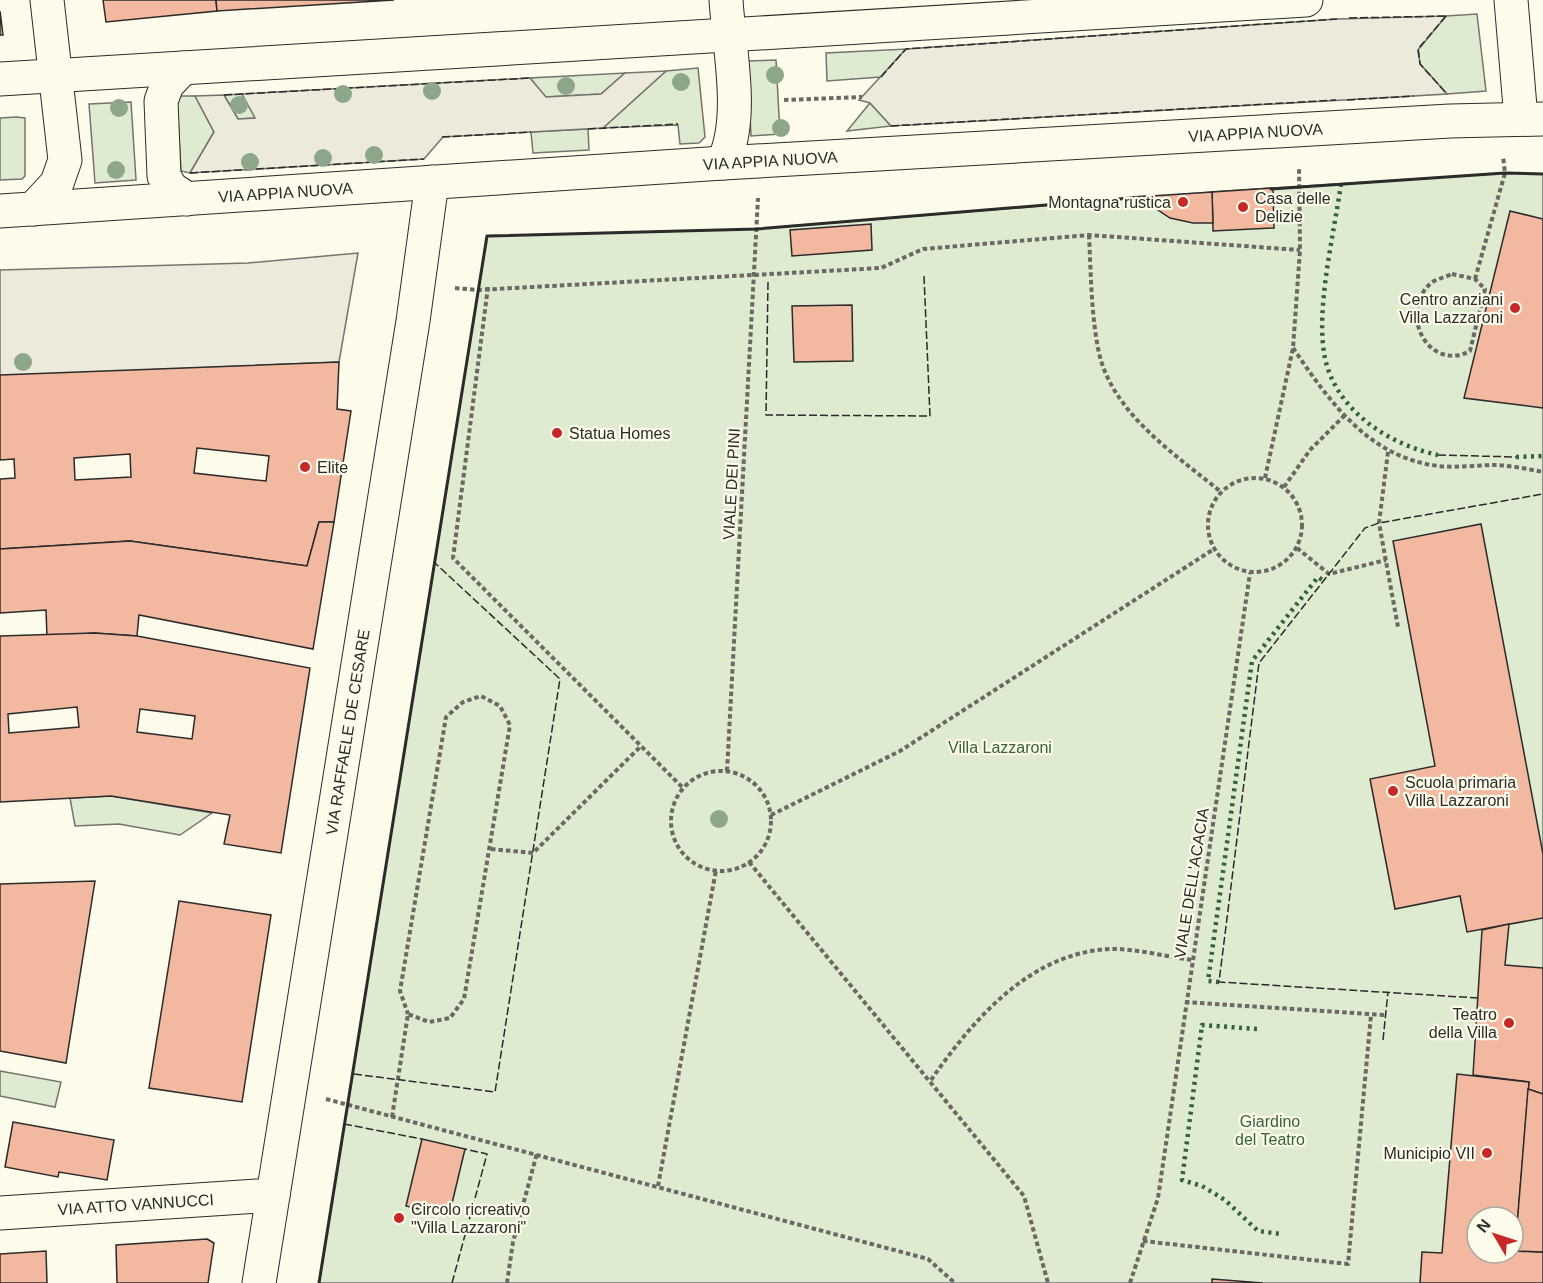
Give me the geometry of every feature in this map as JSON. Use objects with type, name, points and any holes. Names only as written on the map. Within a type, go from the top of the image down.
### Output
[{"type":"main road","points":[[33,209],[57,183],[65,160],[47,0]]},
{"type":"main road","points":[[723,163],[731,146],[734,123],[726,0]]},
{"type":"main road","points":[[1511,0],[1532,119]]},
{"type":"main road","points":[[0,79],[1286,1]]},
{"type":"main road","points":[[183,68],[167,85],[160,101],[164,176],[171,188],[187,199]]},
{"type":"main road","name":"VIA APPIA NUOVA","points":[[0,211],[723,163],[1532,119]]},
{"type":"main road","name":"VIA RAFFAELE DE CESARE","points":[[259,1283],[418,286],[432,182]]},
{"type":"main road","name":"VIA ATTO VANNUCCI","points":[[0,1213],[273,1195]]},
{"type":"path","points":[[784,100],[862,97]]},
{"type":"path","points":[[1265,478],[1282,411],[1293,348],[1300,250],[1297,130]]},
{"type":"path","points":[[1476,279],[1504,173],[1503,156]]},
{"type":"path","name":"VIALE DEI PINI","points":[[727,771],[757,229]]},
{"type":"path","points":[[418,286],[477,290],[488,287],[881,268],[923,249],[1089,235],[1300,250]]},
{"type":"path","points":[[1089,235],[1092,300],[1100,355],[1119,397],[1155,438],[1221,492]]},
{"type":"path","points":[[1452,274],[1476,279],[1485,289],[1470,351],[1461,356],[1443,355],[1426,344],[1416,323],[1418,299],[1432,282],[1452,274]]},
{"type":"path","points":[[488,287],[453,558],[683,788]]},
{"type":"path","points":[[1293,348],[1344,416],[1369,439],[1388,452],[1438,466],[1500,465],[1543,472]]},
{"type":"path","points":[[1284,487],[1310,450],[1344,416]]},
{"type":"path","points":[[1388,452],[1379,523],[1398,627]]},
{"type":"path","points":[[1265,478],[1284,487],[1296,500],[1303,525],[1297,548],[1282,564],[1267,571],[1250,573],[1239,570],[1224,561],[1214,549],[1208,530],[1210,509],[1221,492],[1243,479],[1265,478]]},
{"type":"path","points":[[1297,548],[1329,574],[1386,560]]},
{"type":"path","points":[[771,815],[900,751],[1214,549]]},
{"type":"path","name":"VIALE DELL'ACACIA","points":[[1130,1283],[1158,1198],[1185,1002],[1250,573]]},
{"type":"path","points":[[392,1117],[408,1014],[400,991],[446,717],[463,702],[481,696],[500,706],[510,725],[464,999],[450,1018],[429,1022],[408,1014]]},
{"type":"path","points":[[491,849],[533,853],[641,746]]},
{"type":"path","points":[[727,771],[743,775],[757,785],[766,798],[771,815],[767,841],[749,862],[733,869],[716,870],[701,867],[678,847],[672,832],[673,809],[683,788],[703,775],[727,771]]},
{"type":"path","points":[[749,862],[1024,1196],[1048,1283]]},
{"type":"path","points":[[658,1186],[716,870]]},
{"type":"path","points":[[930,1080],[975,1022],[1003,995],[1037,970],[1071,957],[1110,949],[1192,960]]},
{"type":"path","points":[[1185,1002],[1385,1016]]},
{"type":"path","points":[[1143,1241],[1348,1264],[1371,1015]]},
{"type":"path","points":[[291,1089],[928,1259],[955,1283]]},
{"type":"path","points":[[507,1283],[513,1242],[537,1153]]},
{"type":"green space","points":[[1477,14],[1486,91],[1447,94],[1420,64],[1418,49],[1446,16]]},
{"type":"green space","points":[[906,49],[881,77],[827,81],[826,53]]},
{"type":"green space","points":[[776,60],[780,134],[751,136],[747,61]]},
{"type":"green space","points":[[698,68],[705,137],[699,143],[680,144],[678,125],[603,128],[666,71]]},
{"type":"green space","points":[[625,73],[601,94],[545,97],[530,78]]},
{"type":"green space","points":[[242,94],[256,118],[238,119],[224,95]]},
{"type":"green space","points":[[180,96],[195,96],[214,132],[190,173],[181,171],[177,99]]},
{"type":"green space","points":[[131,102],[136,180],[95,183],[89,104]]},
{"type":"green space","points":[[870,103],[891,126],[847,131]]},
{"type":"green space","points":[[0,118],[25,118],[25,176],[22,179],[0,180]]},
{"type":"green space","points":[[588,129],[589,150],[533,153],[531,132]]},
{"type":"green space","name":"Villa Lazzaroni","points":[[1505,173],[1543,174],[1543,1283],[319,1283],[487,236],[757,229],[1212,192]]},
{"type":"green space","points":[[111,796],[212,813],[180,835],[119,824],[75,826],[70,798]]},
{"type":"green space","points":[[0,1071],[61,1082],[55,1107],[0,1096]]},
{"type":"shaded area","points":[[1446,16],[1418,50],[1420,64],[1447,94],[891,126],[870,103],[859,100],[906,49],[1337,19]]},
{"type":"shaded area","points":[[666,71],[603,128],[443,137],[424,159],[190,173],[214,132],[195,96],[224,95],[238,119],[255,118],[242,94],[530,78],[546,97],[601,94],[625,73]]},
{"type":"shaded area","points":[[358,253],[339,362],[0,376],[0,270],[248,263]]},
{"type":"building","points":[[103,0],[216,0],[217,11],[106,22]]},
{"type":"building","points":[[216,0],[394,0],[217,11]]},
{"type":"building","points":[[0,11],[3,35],[0,35]]},
{"type":"building","name":"Casa delle Delizie","points":[[1273,188],[1274,228],[1213,231],[1212,192]]},
{"type":"building","name":"Montagna rustica","points":[[1212,192],[1213,223],[1193,223],[1170,218],[1155,208],[1152,196]]},
{"type":"building","name":"Centro anziani Villa Lazzaroni","points":[[1510,211],[1543,219],[1543,408],[1464,398]]},
{"type":"building","points":[[871,224],[872,250],[792,256],[790,230]]},
{"type":"building","points":[[852,305],[853,361],[794,362],[792,306]]},
{"type":"building","name":"Elite","points":[[339,362],[337,409],[351,411],[334,522],[319,522],[307,566],[130,541],[0,549],[0,479],[15,478],[14,459],[0,460],[0,375]],"holes":[[[197,448],[269,456],[266,481],[194,473]],[[130,454],[131,477],[75,480],[74,458]]]},
{"type":"building","points":[[319,522],[334,522],[313,649],[139,615],[137,636],[94,633],[47,637],[46,610],[0,613],[0,549],[130,541],[307,566]]},
{"type":"building","points":[[1481,524],[1543,854],[1543,918],[1467,932],[1460,896],[1395,909],[1370,779],[1435,766],[1393,541]]},
{"type":"building","points":[[94,633],[137,636],[310,668],[281,853],[224,844],[230,815],[111,796],[0,802],[0,636]],"holes":[[[77,707],[79,727],[9,733],[8,714]],[[140,709],[195,716],[192,739],[137,732]]]},
{"type":"building","points":[[95,881],[66,1063],[0,1051],[0,884]]},
{"type":"building","points":[[179,901],[271,915],[242,1102],[149,1088]]},
{"type":"building","name":"Teatro della Villa","points":[[1509,924],[1505,965],[1543,968],[1543,1094],[1528,1089],[1529,1082],[1473,1075],[1482,930]]},
{"type":"building","name":"Municipio VII","points":[[1457,1074],[1529,1082],[1519,1205],[1465,1205],[1465,1265],[1525,1265],[1525,1251],[1543,1252],[1543,1283],[1420,1283],[1422,1252],[1442,1253]]},
{"type":"building","points":[[1528,1089],[1543,1094],[1543,1252],[1525,1251],[1525,1205],[1519,1205]]},
{"type":"building","points":[[13,1122],[114,1140],[107,1180],[59,1172],[58,1177],[5,1167]]},
{"type":"building","points":[[422,1139],[465,1149],[449,1216],[406,1206]]},
{"type":"building","points":[[207,1239],[214,1243],[208,1283],[117,1283],[116,1245]]},
{"type":"building","points":[[46,1251],[47,1283],[0,1283],[0,1254]]},
{"type":"building","points":[[1212,1279],[1263,1283],[1212,1283]]},
{"type":"hedge","points":[[1341,184],[1322,318],[1325,358],[1331,377],[1353,409],[1368,423],[1402,443],[1438,455]]},
{"type":"hedge","points":[[1516,457],[1543,456]]},
{"type":"hedge","points":[[1219,982],[1208,981],[1252,661],[1318,577],[1324,581]]},
{"type":"hedge","points":[[1257,1029],[1202,1025],[1182,1180],[1202,1186],[1225,1200],[1258,1231],[1281,1234]]},
{"type":"fence","points":[[1446,16],[1418,49],[1420,64],[1447,94]]},
{"type":"fence","points":[[1349,18],[1446,16]]},
{"type":"fence","points":[[881,77],[906,49],[1337,19]]},
{"type":"fence","points":[[224,95],[530,78]]},
{"type":"fence","points":[[1347,100],[1414,96]]},
{"type":"fence","points":[[891,126],[1336,100]]},
{"type":"fence","points":[[588,129],[678,124]]},
{"type":"fence","points":[[442,137],[531,132]]},
{"type":"fence","points":[[190,173],[424,159]]},
{"type":"fence","points":[[768,282],[766,415],[930,416],[924,276]]},
{"type":"fence","points":[[1438,455],[1516,457]]},
{"type":"fence","points":[[1478,998],[1219,982],[1259,663],[1365,528],[1379,523],[1543,494]]},
{"type":"fence","points":[[354,1074],[495,1092],[560,679],[435,563]]},
{"type":"fence","points":[[1383,1040],[1388,992]]},
{"type":"fence","points":[[344,1124],[422,1139]]},
{"type":"fence","points":[[452,1283],[487,1154],[465,1149]]},
{"type":"wall","points":[[1271,189],[1505,173],[1543,174]]},
{"type":"wall","points":[[319,1283],[487,236],[757,229],[1154,196]]},
{"type":"place","name":"Montagna rustica","points":[[1183,202]]},
{"type":"place","name":"Casa delle Delizie","points":[[1243,207]]},
{"type":"place","name":"Centro anziani Villa Lazzaroni","points":[[1515,308]]},
{"type":"place","name":"Statua Homes","points":[[557,433]]},
{"type":"place","name":"Elite","points":[[305,467]]},
{"type":"place","name":"Scuola primaria Villa Lazzaroni","points":[[1393,791]]},
{"type":"place","name":"Teatro della Villa","points":[[1509,1023]]},
{"type":"place","name":"Municipio VII","points":[[1487,1153]]},
{"type":"place","name":"Circolo ricreativo \"Villa Lazzaroni\"","points":[[399,1218]]},
{"type":"park label","name":"Giardino del Teatro","points":[[1270,1130]]}]
